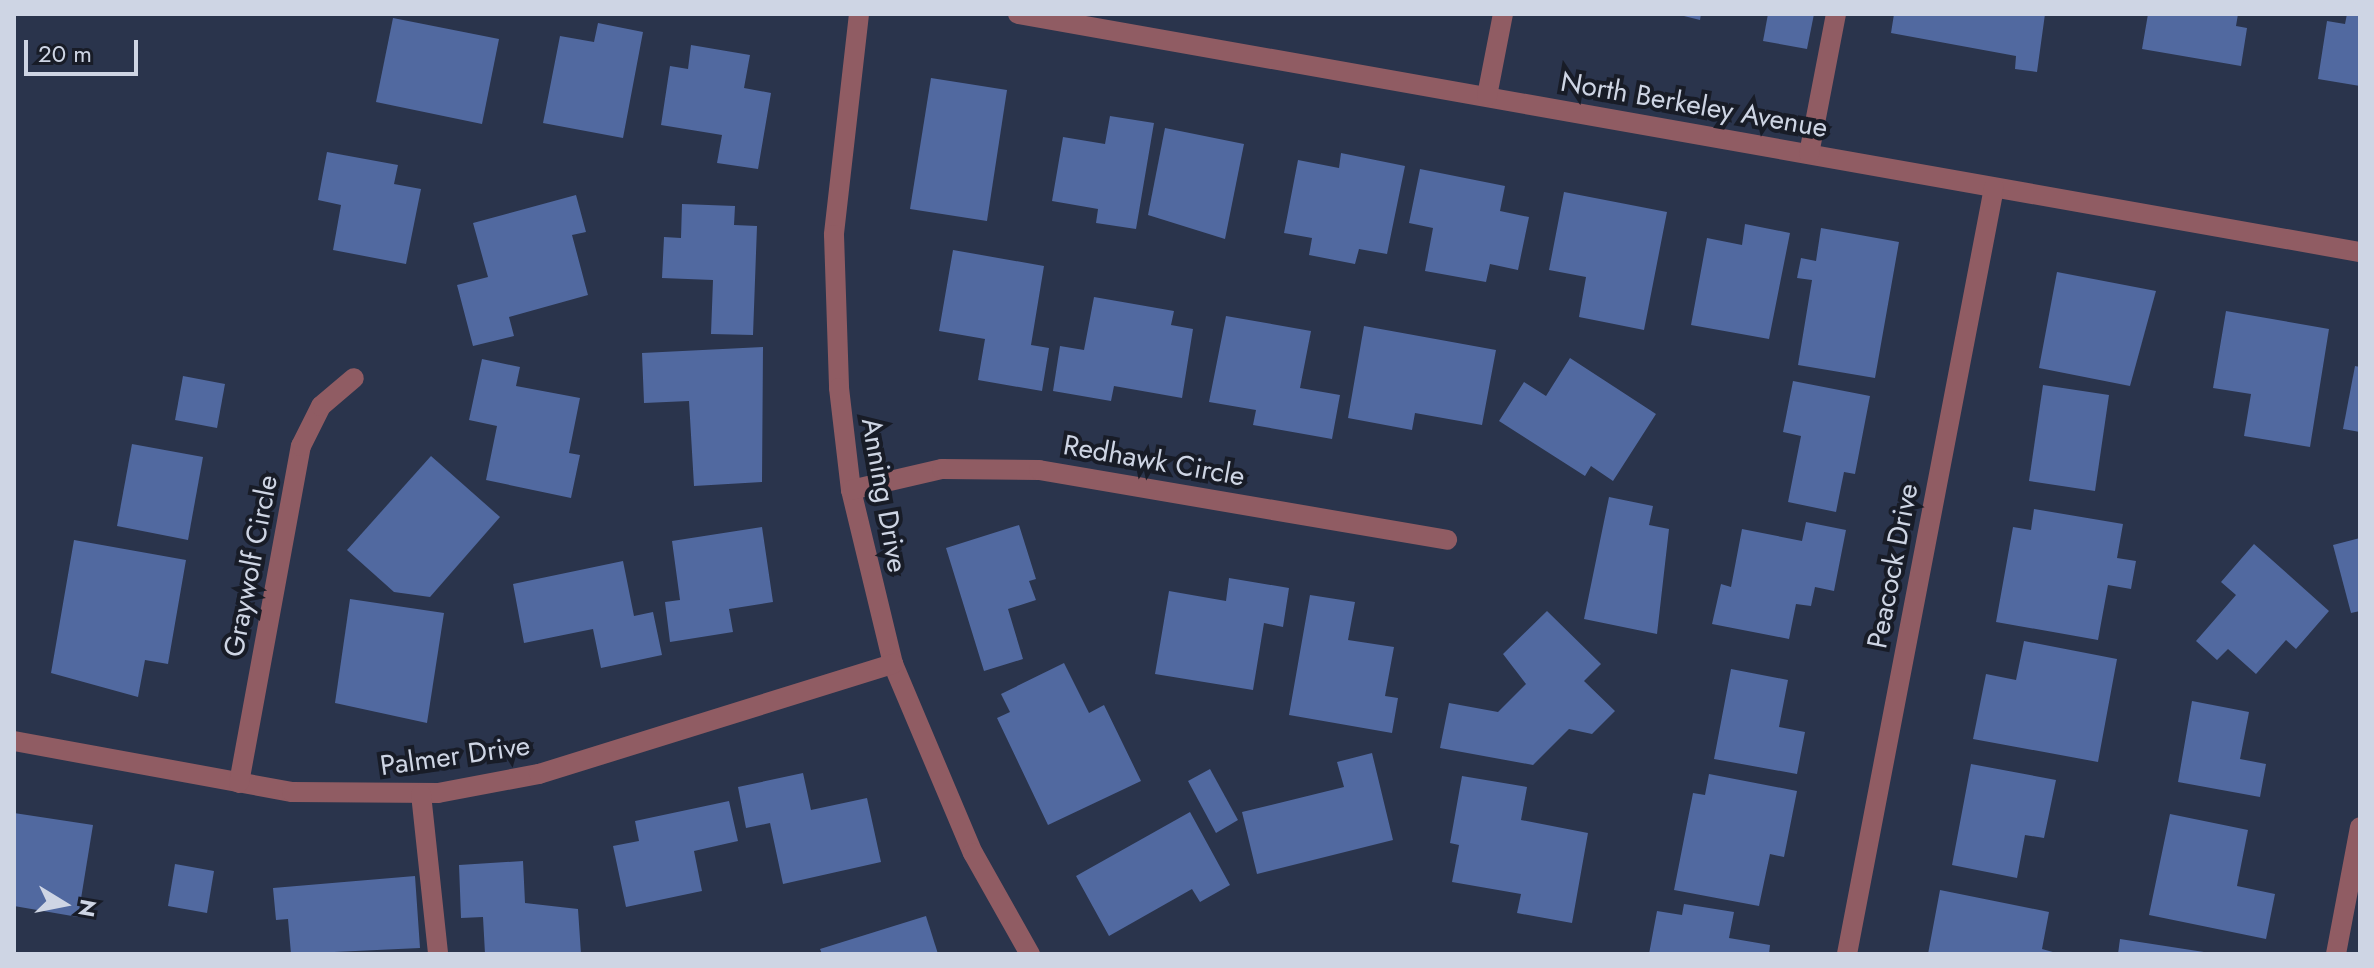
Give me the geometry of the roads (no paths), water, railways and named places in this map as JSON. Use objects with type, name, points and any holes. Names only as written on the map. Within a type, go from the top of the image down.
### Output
[{"type":"street","name":"Anning Drive","points":[[859,14],[834,235],[839,388],[851,490],[893,664],[973,853],[1030,954]]},
{"type":"street","name":"North Berkeley Avenue","points":[[1018,14],[2360,252]]},
{"type":"street","points":[[1487,96],[1503,14]]},
{"type":"street","points":[[1809,154],[1836,14]]},
{"type":"street","name":"Peacock Drive","points":[[1847,954],[1994,188]]},
{"type":"street","name":"Graywolf Circle","points":[[239,783],[301,446],[329,395],[354,378]]},
{"type":"street","name":"Redhawk Circle","points":[[851,490],[942,469],[1028,469],[1447,540]]},
{"type":"street","name":"Palmer Drive","points":[[14,741],[239,783],[337,795],[421,794],[529,777],[893,664]]},
{"type":"street","points":[[421,794],[438,954]]},
{"type":"street","points":[[2336,954],[2360,827]]}]
